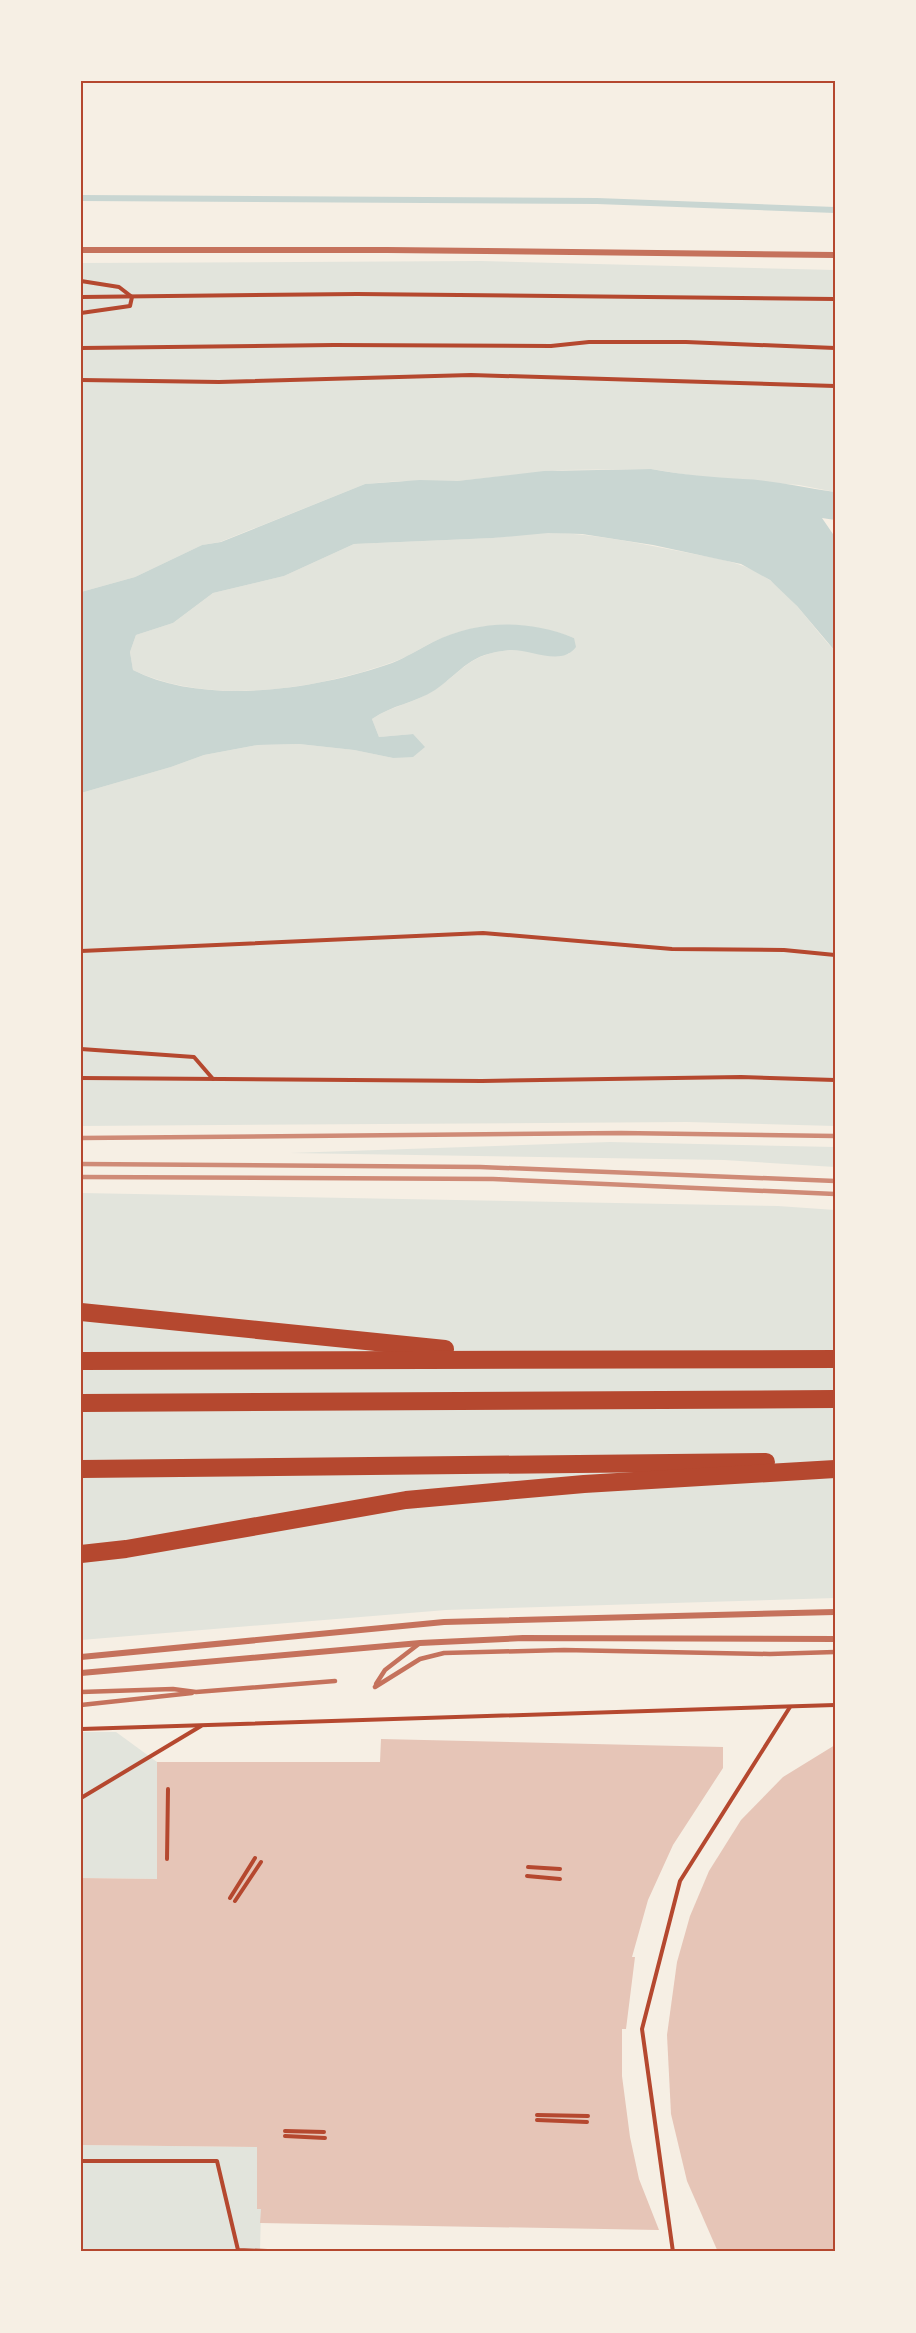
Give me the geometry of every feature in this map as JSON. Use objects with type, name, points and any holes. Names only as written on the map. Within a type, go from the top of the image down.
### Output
[{"type":"highway","points":[[81,1312],[536,1359]]},
{"type":"highway","points":[[81,1361],[835,1359]]},
{"type":"highway","points":[[81,1403],[835,1399]]},
{"type":"highway","points":[[81,1469],[835,1461]]},
{"type":"highway","points":[[81,1554],[126,1550],[406,1500],[585,1484],[835,1469]]},
{"type":"street","points":[[81,250],[387,250],[835,255]]},
{"type":"street","points":[[81,1657],[444,1622],[835,1612]]},
{"type":"street","points":[[81,1673],[420,1642],[523,1638],[835,1639]]},
{"type":"lane","points":[[420,1642],[385,1670],[375,1687],[420,1659],[444,1653],[564,1650],[770,1654],[835,1652]]},
{"type":"lane","points":[[81,1705],[174,1697],[195,1692],[335,1681]]},
{"type":"lane","points":[[81,1692],[174,1689],[195,1692]]},
{"type":"path","points":[[81,281],[119,287],[132,297]]},
{"type":"path","points":[[81,297],[369,294],[835,299]]},
{"type":"path","points":[[81,313],[130,306],[132,297]]},
{"type":"path","points":[[81,348],[334,345],[551,346],[590,342],[686,342],[835,348]]},
{"type":"path","points":[[81,381],[219,382],[471,375],[835,386]]},
{"type":"path","points":[[81,951],[483,933],[672,949],[784,950],[835,955]]},
{"type":"path","points":[[81,1049],[194,1057],[213,1079]]},
{"type":"path","points":[[81,1078],[482,1081],[741,1077],[835,1080]]},
{"type":"path","points":[[81,1729],[835,1705]]},
{"type":"path","points":[[673,2252],[642,2029],[680,1881],[790,1706]]},
{"type":"path","points":[[81,1798],[202,1725]]},
{"type":"path","points":[[167,1859],[168,1789]]},
{"type":"path","points":[[230,1898],[255,1858]]},
{"type":"path","points":[[235,1901],[261,1862]]},
{"type":"path","points":[[528,1867],[560,1869]]},
{"type":"path","points":[[527,1876],[560,1879]]},
{"type":"path","points":[[587,2122],[537,2118],[588,2116]]},
{"type":"path","points":[[285,2131],[324,2135],[285,2136]]},
{"type":"path","points":[[81,2161],[217,2161],[237,2251],[294,2252]]},
{"type":"shaded area","points":[[481,261],[835,270],[835,492],[799,485],[707,478],[651,469],[562,470],[457,481],[400,481],[365,484],[220,542],[202,545],[135,577],[81,592],[81,263]]},
{"type":"shaded area","points":[[651,469],[697,476],[766,481],[835,492],[835,520],[822,518],[835,537],[835,651],[797,606],[770,580],[741,564],[653,545],[582,534],[548,533],[493,538],[354,544],[284,576],[213,593],[173,623],[136,635],[130,652],[133,670],[162,681],[194,688],[228,691],[262,690],[331,680],[363,672],[397,661],[450,635],[485,626],[521,625],[539,628],[574,638],[576,647],[570,653],[562,656],[545,656],[518,650],[485,655],[468,664],[435,690],[387,710],[372,719],[379,737],[413,734],[425,747],[413,757],[393,758],[354,750],[299,744],[258,745],[204,755],[81,793],[81,592],[135,577],[202,545],[221,542],[365,484],[420,480],[457,481],[544,471]]},
{"type":"shaded area","points":[[532,533],[611,538],[742,565],[771,581],[780,589],[835,651],[835,1126],[687,1122],[81,1126],[81,793],[204,755],[258,745],[299,744],[354,750],[393,758],[413,734],[379,737],[372,719],[427,694],[468,664],[485,655],[510,650],[569,654],[574,638],[539,628],[486,626],[451,635],[396,661],[366,671],[299,686],[230,691],[196,688],[163,681],[133,670],[130,652],[136,635],[173,623],[213,593],[284,576],[354,544],[493,538]]},
{"type":"shaded area","points":[[610,1142],[835,1147],[835,1167],[724,1160],[290,1153]]},
{"type":"shaded area","points":[[81,1193],[778,1206],[835,1210],[835,1598],[446,1610],[81,1640]]},
{"type":"shaded area","points":[[81,1732],[116,1732],[157,1762],[157,1879],[81,1878]]},
{"type":"shaded area","points":[[81,2145],[257,2147],[257,2209],[261,2209],[260,2252],[81,2252]]},
{"type":"building","points":[[381,1739],[723,1747],[723,1768],[673,1845],[648,1900],[632,1957],[635,1957],[626,2029],[622,2029],[622,2076],[630,2137],[639,2179],[659,2230],[260,2223],[261,2209],[257,2209],[257,2147],[81,2145],[81,1878],[157,1879],[157,1762],[380,1762]]},
{"type":"building","points":[[835,1745],[835,2252],[718,2252],[687,2181],[671,2114],[667,2035],[677,1962],[690,1916],[709,1871],[741,1820],[783,1777]]},
{"type":"waterway","points":[[81,198],[597,201],[835,210]]},
{"type":"railway","points":[[81,1138],[621,1133],[835,1136]]},
{"type":"railway","points":[[81,1164],[480,1167],[835,1181]]},
{"type":"railway","points":[[81,1177],[493,1179],[835,1194]]}]
